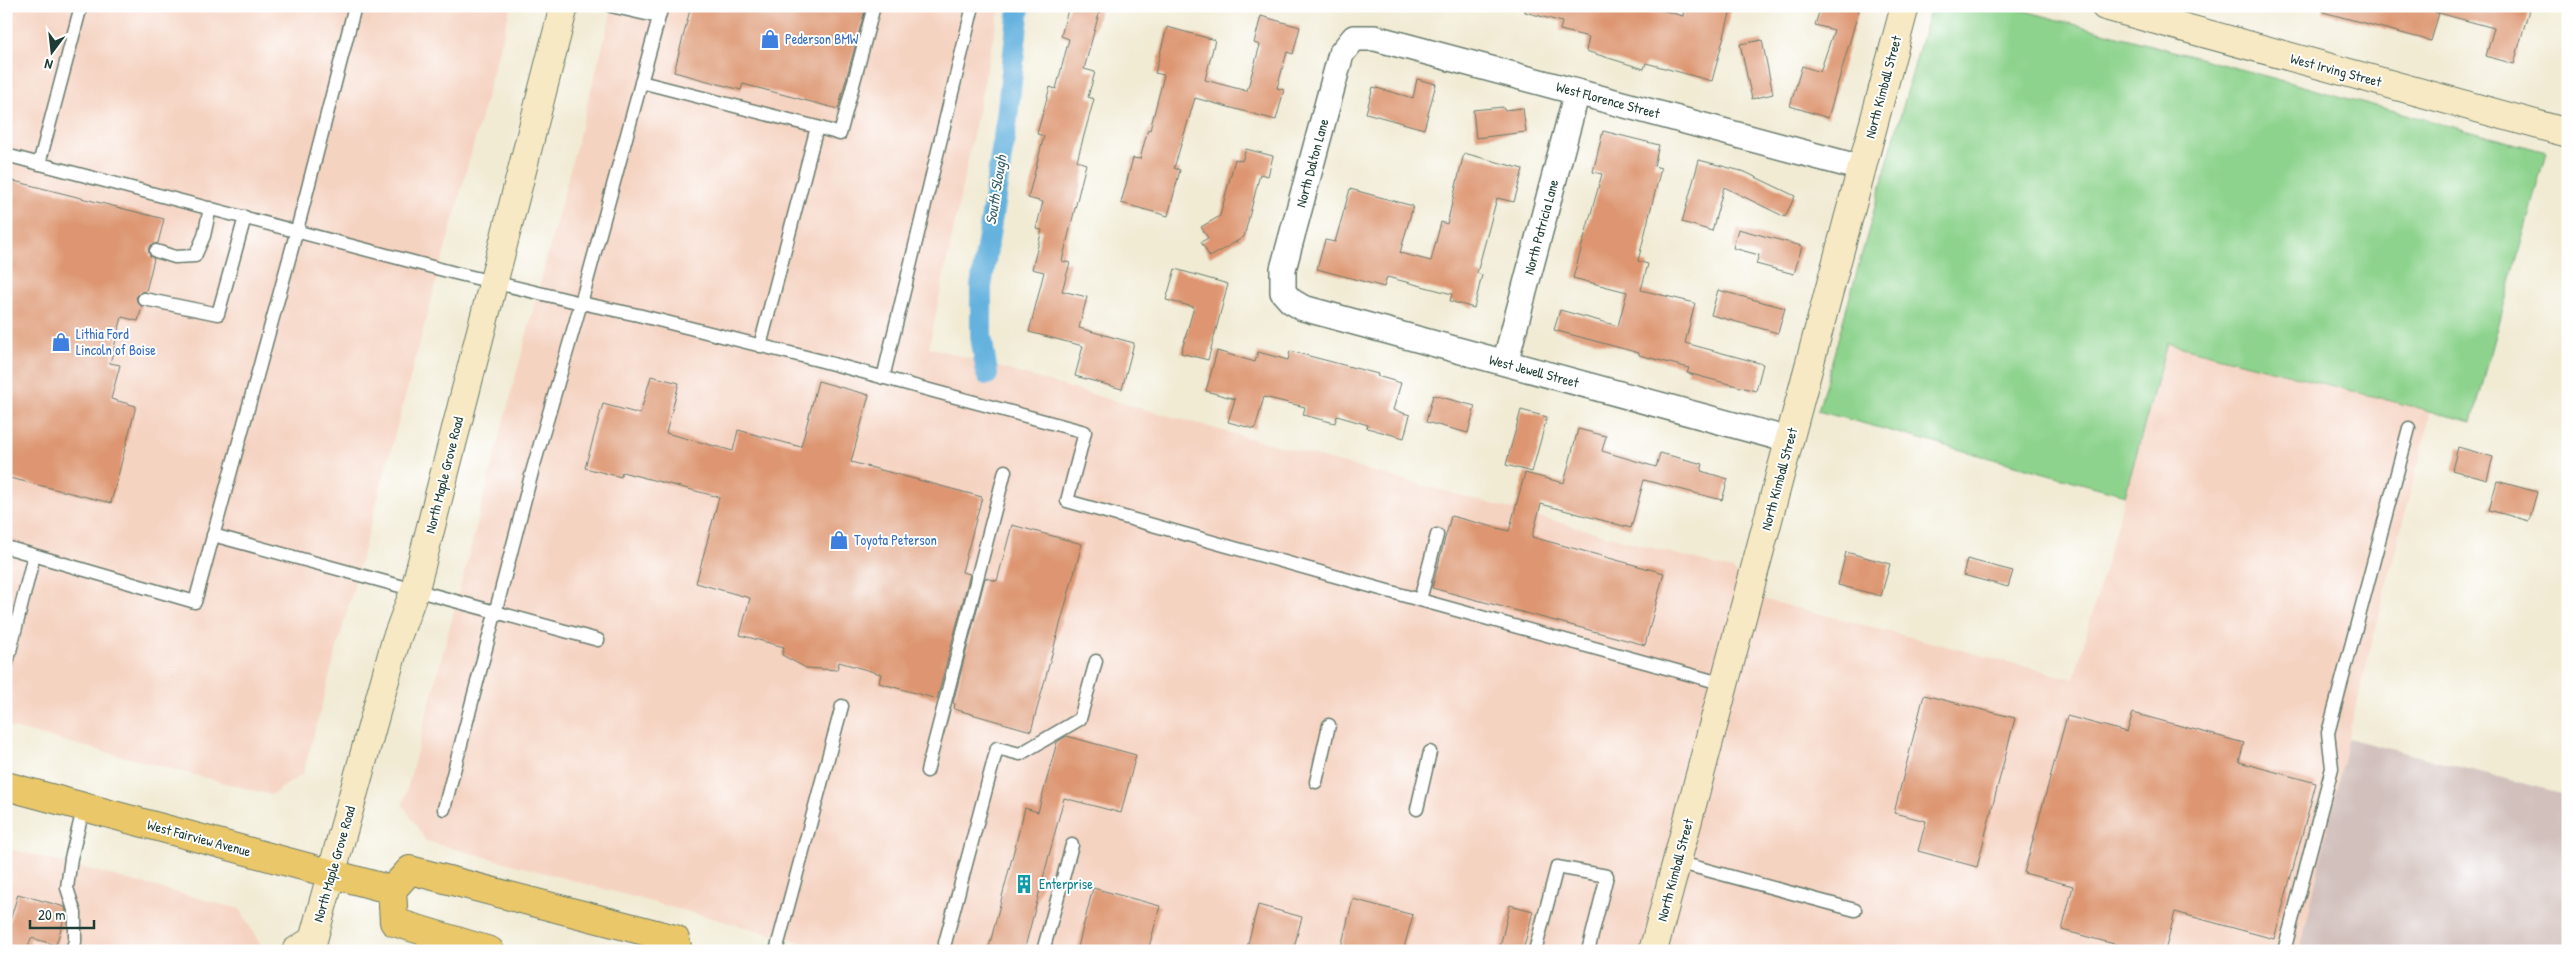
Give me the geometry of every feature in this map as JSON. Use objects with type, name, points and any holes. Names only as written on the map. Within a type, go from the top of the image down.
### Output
[{"type":"main road","name":"West Fairview Avenue","points":[[7,788],[84,806],[392,890]]},
{"type":"main road","points":[[490,951],[394,922],[392,890],[410,870],[675,939],[678,951]]},
{"type":"street","name":"North Maple Grove Road","points":[[311,947],[396,640],[415,589],[564,6]]},
{"type":"street","name":"North Kimball Street","points":[[1653,951],[1905,6]]},
{"type":"street","name":"West Irving Street","points":[[2122,8],[2568,133]]},
{"type":"street","name":"West Florence Street","points":[[1354,38],[1375,38],[1861,168]]},
{"type":"street","name":"North Dalton Lane","points":[[1283,292],[1283,269],[1341,54],[1354,38]]},
{"type":"street","name":"North Patricia Lane","points":[[1505,363],[1577,92]]},
{"type":"street","name":"West Jewell Street","points":[[1283,292],[1291,301],[1303,308],[1789,440]]},
{"type":"lane","points":[[39,164],[81,6]]},
{"type":"lane","points":[[6,548],[195,602],[297,230],[355,6]]},
{"type":"lane","points":[[444,809],[495,611],[661,12],[611,6]]},
{"type":"lane","points":[[641,82],[840,134],[874,6]]},
{"type":"lane","points":[[883,378],[973,6]]},
{"type":"lane","points":[[760,346],[817,127]]},
{"type":"lane","points":[[6,156],[492,282],[638,315],[760,346],[1085,432],[1068,502],[1724,684]]},
{"type":"lane","points":[[156,251],[175,257],[195,256],[204,236],[210,208]]},
{"type":"lane","points":[[144,299],[218,314],[245,217]]},
{"type":"lane","points":[[2284,951],[2332,768],[2328,732],[2409,428]]},
{"type":"lane","points":[[927,771],[1004,471]]},
{"type":"lane","points":[[213,535],[598,640]]},
{"type":"lane","points":[[1420,600],[1437,535]]},
{"type":"lane","points":[[6,668],[34,555]]},
{"type":"lane","points":[[945,943],[997,748],[1020,754],[1080,719],[1096,661]]},
{"type":"lane","points":[[776,951],[842,706]]},
{"type":"lane","points":[[1316,782],[1329,725]]},
{"type":"lane","points":[[1417,809],[1430,752]]},
{"type":"lane","points":[[71,951],[75,942],[75,913],[67,888],[71,858],[84,806]]},
{"type":"lane","points":[[1043,951],[1072,845]]},
{"type":"lane","points":[[1677,862],[1855,910]]},
{"type":"lane","points":[[1535,951],[1557,867],[1607,876],[1588,951]]},
{"type":"shaded area","points":[[6,6],[511,6],[303,774],[271,795],[6,726]]},
{"type":"shaded area","points":[[613,6],[1000,6],[929,347],[1136,407],[1733,570],[1766,600],[2074,679],[2167,343],[2431,411],[2348,738],[2300,951],[834,951],[426,841],[403,805]]},
{"type":"shaded area","points":[[2348,738],[2568,795],[2568,951],[2300,951]]},
{"type":"shaded area","points":[[6,848],[240,909],[261,946],[260,951],[6,951]]},
{"type":"green space","points":[[1931,6],[2007,6],[2546,152],[2472,422],[2167,343],[2125,495],[1818,411]]},
{"type":"building","name":"Pederson BMW","points":[[691,6],[866,6],[838,109],[743,84],[741,90],[674,72]]},
{"type":"building","points":[[1069,6],[1101,6],[1084,69],[1095,72],[1088,97],[1094,99],[1077,161],[1086,164],[1062,261],[1070,263],[1062,291],[1087,297],[1079,328],[1134,343],[1122,389],[1075,376],[1083,346],[1029,332],[1044,272],[1032,269],[1042,230],[1036,229],[1043,202],[1028,198],[1044,136],[1037,134],[1050,87],[1056,89],[1069,39],[1061,36]]},
{"type":"building","points":[[1526,6],[1647,6],[1683,16],[1684,6],[1732,6],[1712,81],[1646,63],[1644,69],[1586,51],[1589,37],[1560,30],[1562,22],[1525,12]]},
{"type":"building","points":[[1821,6],[1860,6],[1828,118],[1790,106],[1802,66],[1820,72],[1834,30],[1815,25]]},
{"type":"building","points":[[2324,6],[2414,6],[2439,13],[2431,41],[2323,12]]},
{"type":"building","points":[[2436,6],[2530,6],[2514,64],[2486,56],[2494,28],[2435,12]]},
{"type":"building","points":[[1261,16],[1300,27],[1293,54],[1287,52],[1277,88],[1284,90],[1276,120],[1195,98],[1174,168],[1180,170],[1168,216],[1121,203],[1133,158],[1140,159],[1148,129],[1150,130],[1164,75],[1155,73],[1167,27],[1215,40],[1205,80],[1247,91],[1260,45],[1254,43]]},
{"type":"building","points":[[1762,40],[1773,94],[1752,99],[1740,44]]},
{"type":"building","points":[[1417,79],[1436,84],[1424,129],[1366,113],[1373,87],[1413,98]]},
{"type":"building","points":[[1503,107],[1504,110],[1523,108],[1526,132],[1476,138],[1473,110]]},
{"type":"building","points":[[1603,131],[1659,145],[1654,166],[1661,168],[1638,261],[1648,264],[1641,290],[1695,303],[1685,343],[1763,364],[1756,391],[1687,373],[1689,368],[1554,330],[1560,310],[1618,326],[1627,292],[1573,278],[1602,174],[1593,172]]},
{"type":"building","points":[[1246,149],[1273,156],[1268,176],[1260,174],[1244,237],[1210,257],[1201,242],[1208,238],[1201,227],[1220,216],[1235,159],[1242,161]]},
{"type":"building","points":[[1464,153],[1523,169],[1514,202],[1497,198],[1477,273],[1482,275],[1474,308],[1450,301],[1452,294],[1387,277],[1384,287],[1317,269],[1325,240],[1335,242],[1350,189],[1413,206],[1400,253],[1431,261],[1441,222],[1447,224]]},
{"type":"building","points":[[1699,160],[1745,172],[1795,196],[1785,217],[1724,187],[1712,231],[1682,222]]},
{"type":"building","name":"Lithia Ford Lincoln of Boise","points":[[6,179],[164,219],[158,243],[151,245],[148,249],[150,256],[154,259],[146,291],[141,292],[136,297],[137,302],[142,307],[138,321],[122,317],[110,363],[120,365],[111,399],[136,406],[111,503],[6,477]]},
{"type":"building","points":[[1738,229],[1802,246],[1794,274],[1756,264],[1759,255],[1733,248]]},
{"type":"building","points":[[1175,269],[1228,284],[1208,360],[1181,353],[1194,307],[1166,300]]},
{"type":"building","points":[[1718,290],[1785,308],[1778,333],[1711,315]]},
{"type":"building","points":[[1217,351],[1255,362],[1258,352],[1288,360],[1290,351],[1378,374],[1377,376],[1401,383],[1393,410],[1410,415],[1404,438],[1367,428],[1368,425],[1337,416],[1335,423],[1303,415],[1305,407],[1264,397],[1255,429],[1228,422],[1235,399],[1206,391]]},
{"type":"building","name":"Toyota Peterson","points":[[651,376],[679,383],[666,433],[733,451],[738,430],[801,447],[818,381],[869,395],[851,462],[982,497],[962,572],[970,574],[937,699],[879,683],[881,674],[839,662],[837,670],[806,668],[782,655],[784,647],[740,635],[750,598],[696,583],[719,497],[622,472],[621,477],[585,468],[603,404],[640,414]]},
{"type":"building","points":[[1433,395],[1475,406],[1468,433],[1426,422]]},
{"type":"building","points":[[1521,410],[1547,417],[1532,472],[1506,465]]},
{"type":"building","points":[[1578,429],[1606,436],[1602,451],[1656,467],[1660,453],[1703,464],[1701,471],[1728,479],[1722,500],[1644,480],[1631,528],[1541,504],[1532,537],[1664,573],[1645,645],[1432,588],[1451,516],[1509,531],[1525,473],[1564,483]]},
{"type":"building","points":[[2458,447],[2493,457],[2487,480],[2452,470]]},
{"type":"building","points":[[2497,481],[2537,492],[2529,521],[2489,510]]},
{"type":"building","points":[[1012,525],[1082,544],[1031,731],[954,709],[955,704],[953,703],[985,578],[997,581]]},
{"type":"building","points":[[1846,552],[1890,564],[1881,596],[1838,585]]},
{"type":"building","points":[[1967,559],[2013,571],[2008,587],[1963,575]]},
{"type":"building","points":[[1924,695],[2015,718],[1977,867],[1918,851],[1926,821],[1894,813]]},
{"type":"building","points":[[2133,713],[2244,743],[2239,762],[2316,783],[2274,939],[2175,912],[2165,951],[2140,951],[2062,930],[2073,886],[2024,873],[2067,716],[2127,732]]},
{"type":"building","points":[[1067,736],[1136,755],[1121,813],[1064,798],[1024,951],[988,951],[1025,808],[1038,812],[1057,742]]},
{"type":"building","points":[[1093,888],[1160,906],[1148,951],[1077,951]]},
{"type":"building","points":[[18,894],[65,907],[66,912],[56,945],[31,938],[27,951],[6,947],[6,934]]},
{"type":"building","points":[[1353,899],[1413,915],[1403,951],[1340,951]]},
{"type":"building","points":[[1258,905],[1302,917],[1293,951],[1246,951]]},
{"type":"building","points":[[1510,905],[1533,911],[1523,951],[1499,951]]},
{"type":"waterway","name":"South Slough","points":[[987,374],[981,336],[981,287],[1007,118],[1019,6]]},
{"type":"place","name":"Pederson BMW","points":[[770,39]]},
{"type":"place","name":"Lithia Ford Lincoln of Boise","points":[[61,342]]},
{"type":"place","name":"Toyota Peterson","points":[[839,540]]},
{"type":"place","name":"Enterprise","points":[[1024,884]]}]
